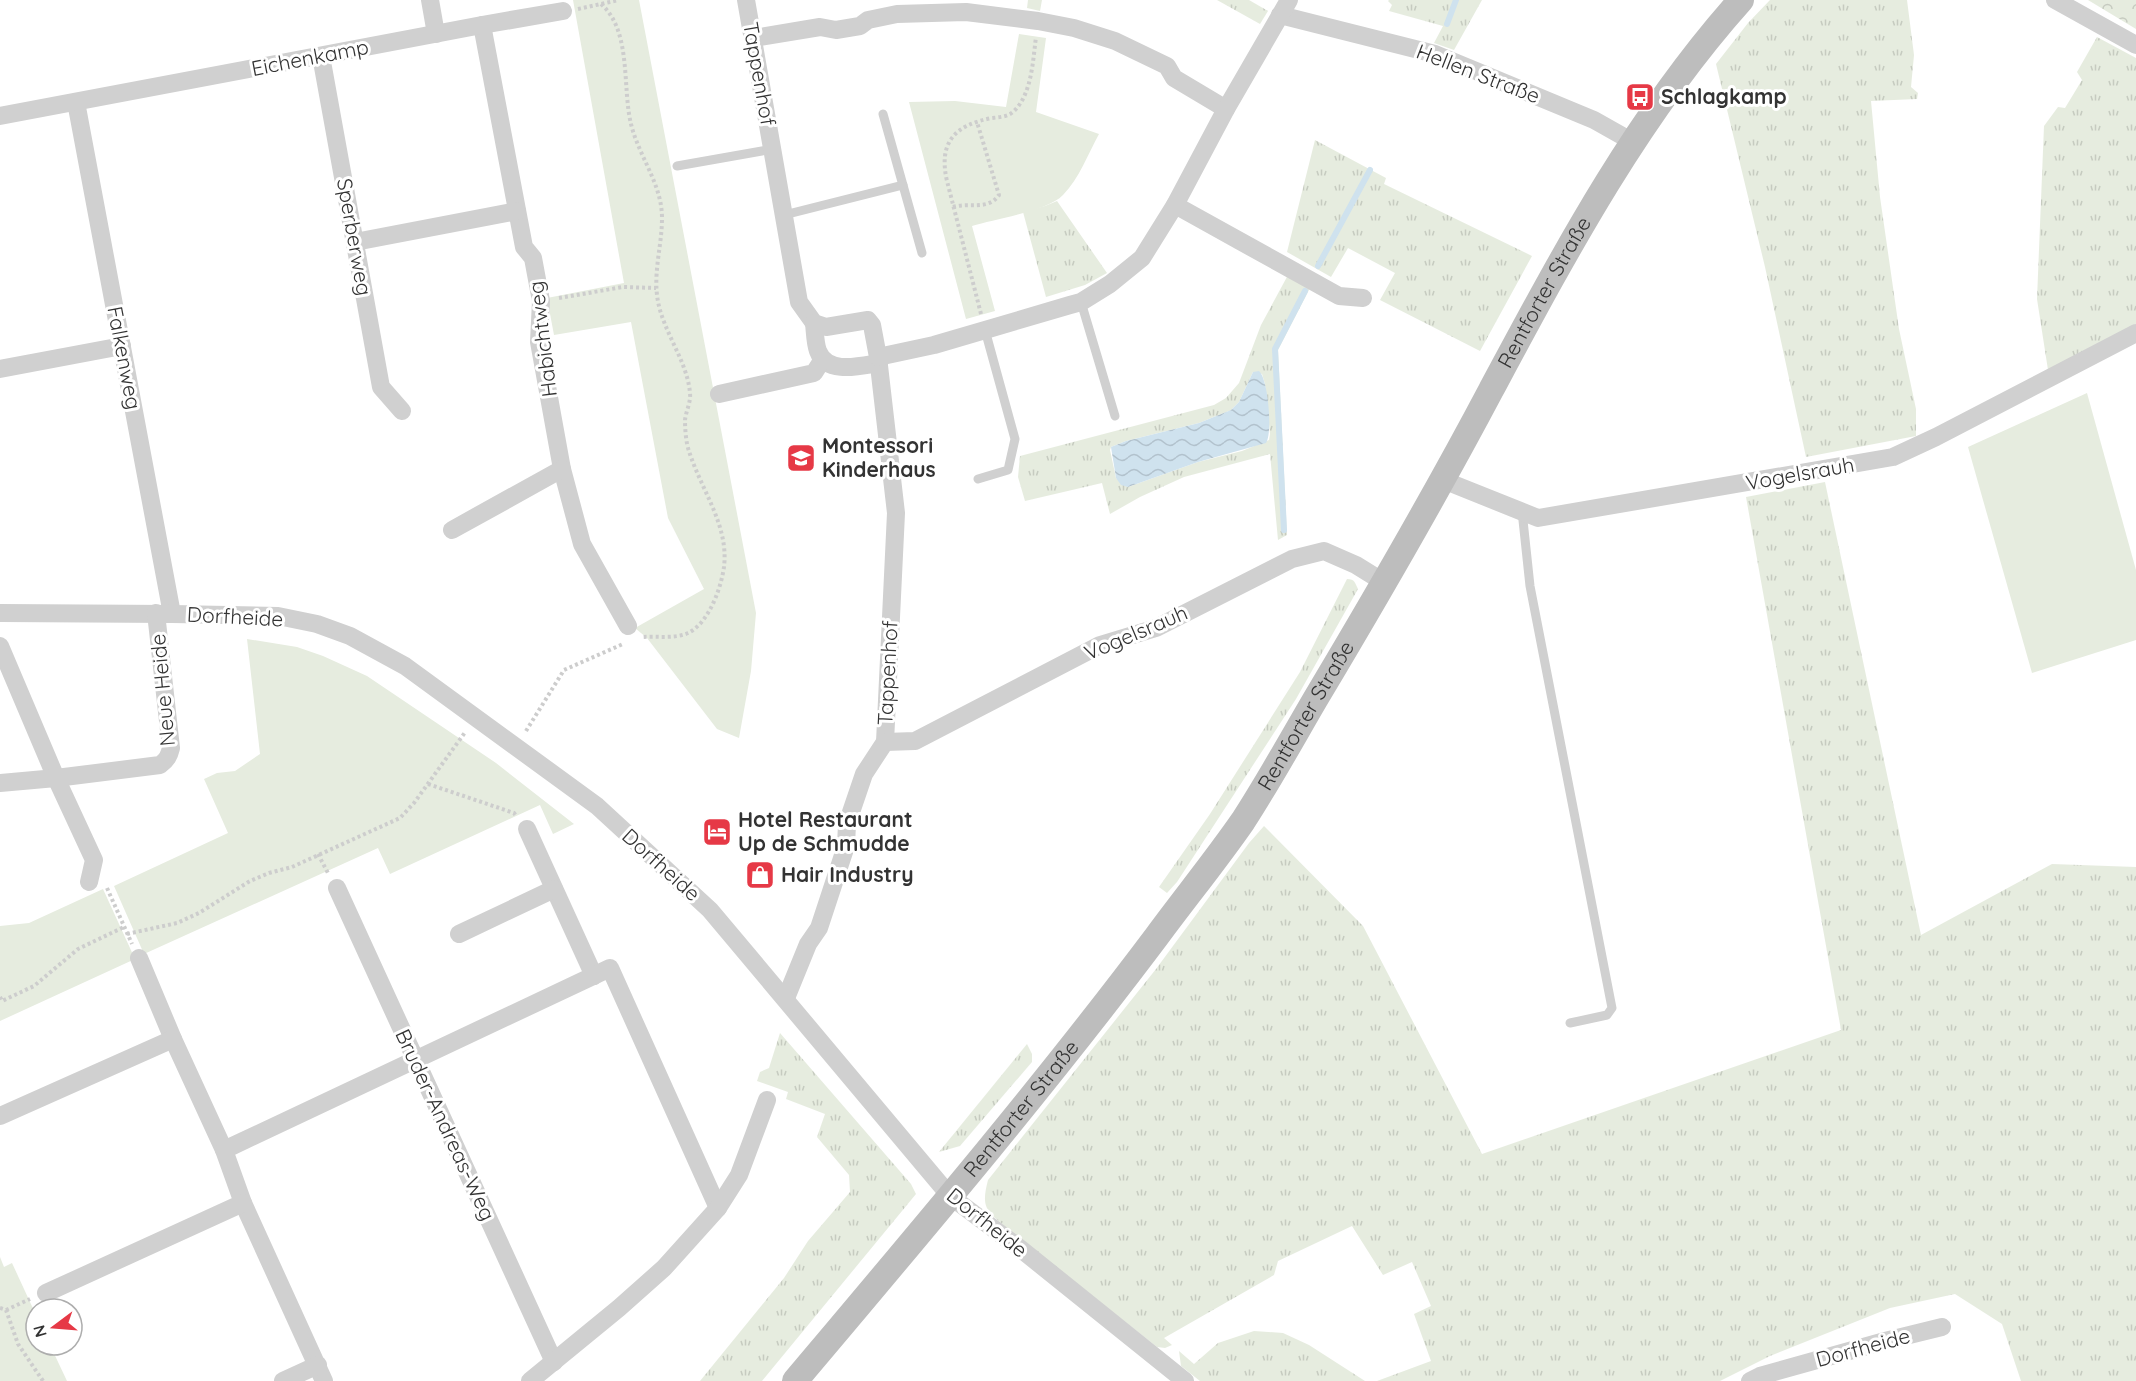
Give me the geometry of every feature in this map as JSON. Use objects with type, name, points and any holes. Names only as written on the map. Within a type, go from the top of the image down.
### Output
[{"type":"main road","name":"Rentforter Straße","points":[[795,1381],[950,1196],[1099,1012],[1243,821],[1385,583],[1560,262],[1657,105],[1741,0]]},
{"type":"street","points":[[430,0],[436,34]]},
{"type":"street","name":"Tappenhof","points":[[746,0],[799,302],[814,323],[818,352],[823,358]]},
{"type":"street","points":[[2055,0],[2136,45]]},
{"type":"street","name":"Hellen Straße","points":[[879,360],[1081,302],[1110,284],[1142,258],[1175,206],[1226,109],[1285,8],[1435,54],[1594,120],[1633,142]]},
{"type":"street","name":"Eichenkamp","points":[[0,116],[563,11]]},
{"type":"street","points":[[754,38],[820,27],[836,30],[860,26],[868,20],[897,14],[966,12],[1038,21],[1074,28],[1115,42],[1167,66],[1174,78],[1226,109]]},
{"type":"street","name":"Habichtweg","points":[[482,25],[524,247],[533,258],[541,301],[540,342],[562,469],[582,544],[629,635]]},
{"type":"street","name":"Sperberweg","points":[[321,56],[381,387],[402,411]]},
{"type":"street","name":"Falkenweg","points":[[76,102],[122,346],[164,614]]},
{"type":"street","points":[[1175,206],[1339,296],[1363,298]]},
{"type":"street","points":[[355,242],[517,211]]},
{"type":"street","name":"Tappenhof","points":[[786,998],[808,944],[819,928],[846,846],[847,824],[864,774],[885,742],[896,513],[879,360],[872,325],[868,320],[826,327],[814,323]]},
{"type":"street","name":"Vogelsrauh","points":[[1443,480],[1538,518],[1893,457],[2136,333]]},
{"type":"street","points":[[0,369],[122,346]]},
{"type":"street","points":[[719,394],[814,373],[823,358],[833,366],[845,368],[879,360]]},
{"type":"street","points":[[452,530],[562,469]]},
{"type":"street","name":"Vogelsrauh","points":[[885,742],[915,741],[1100,645],[1156,628],[1292,559],[1324,550],[1356,565],[1385,583]]},
{"type":"street","name":"Dorfheide","points":[[0,613],[278,616],[317,624],[350,636],[405,666],[597,807],[710,910],[950,1196],[1185,1381]]},
{"type":"street","name":"Neue Heide","points":[[0,783],[160,765],[168,758],[171,748],[164,614]]},
{"type":"street","points":[[0,646],[56,778],[94,860],[89,882]]},
{"type":"street","points":[[527,828],[594,976]]},
{"type":"street","name":"Bruder-Andreas-Weg","points":[[337,888],[554,1362]]},
{"type":"street","points":[[459,934],[554,889]]},
{"type":"street","points":[[138,958],[224,1150],[243,1203],[321,1373],[283,1381]]},
{"type":"street","points":[[224,1150],[610,968],[718,1208]]},
{"type":"street","points":[[0,1116],[173,1039]]},
{"type":"street","points":[[530,1381],[620,1308],[664,1268],[718,1208],[739,1175],[767,1100]]},
{"type":"street","points":[[46,1293],[243,1203]]},
{"type":"street","name":"Dorfheide","points":[[1750,1381],[1760,1376],[1942,1327]]},
{"type":"lane","points":[[883,114],[922,253]]},
{"type":"lane","name":"Tappenhof","points":[[677,166],[773,149]]},
{"type":"lane","points":[[784,215],[903,185]]},
{"type":"lane","points":[[1081,302],[1115,416]]},
{"type":"lane","points":[[978,479],[1008,470],[1015,439],[985,330]]},
{"type":"lane","points":[[1522,512],[1530,585],[1612,1008],[1607,1015],[1570,1023]]},
{"type":"path","points":[[563,11],[619,0]]},
{"type":"path","points":[[515,747],[564,670],[616,648],[629,635],[662,636],[689,632],[705,616],[712,605],[724,568],[724,552],[719,524],[688,449],[685,420],[690,394],[683,368],[666,330],[657,298],[655,276],[662,218],[660,194],[637,144],[631,125],[621,39],[613,17],[601,4]]},
{"type":"path","points":[[985,330],[943,167],[945,151],[960,128],[1006,116],[1014,111],[1028,85],[1038,21]]},
{"type":"path","points":[[953,207],[965,204],[986,205],[997,199],[999,195],[976,122]]},
{"type":"path","points":[[541,301],[622,287],[656,288]]},
{"type":"path","points":[[127,934],[177,923],[199,913],[250,881],[292,867],[400,818],[414,803],[475,718]]},
{"type":"path","points":[[428,784],[514,813],[527,828]]},
{"type":"path","points":[[94,860],[138,958]]},
{"type":"path","points":[[0,997],[2,1001],[34,986],[78,949],[124,927]]},
{"type":"path","points":[[0,1308],[6,1310],[46,1293]]},
{"type":"path","points":[[6,1310],[18,1344],[43,1381]]},
{"type":"green space","points":[[573,0],[639,0],[756,613],[751,671],[739,738],[717,729],[647,638],[635,628],[704,589],[668,518],[631,322],[554,335],[547,298],[624,283]]},
{"type":"green space","points":[[1028,0],[1042,0],[1040,11],[1027,8]]},
{"type":"green space","points":[[1217,0],[1249,0],[1268,11],[1260,24]]},
{"type":"green space","points":[[1389,0],[1482,0],[1454,50],[1434,43],[1443,26],[1389,11],[1392,5]]},
{"type":"green space","points":[[1770,0],[1907,0],[1914,55],[1911,87],[1918,93],[1917,99],[1871,101],[1880,197],[1899,329],[1916,409],[1916,436],[1806,457],[1765,267],[1716,64],[1748,23]]},
{"type":"green space","points":[[2088,0],[2136,0],[2136,29]]},
{"type":"green space","points":[[1019,34],[1046,38],[1036,112],[1099,134],[1074,182],[1056,201],[1034,210],[972,226],[995,311],[966,319],[909,102],[955,101],[1006,107]]},
{"type":"green space","points":[[2097,37],[2136,58],[2136,324],[2048,370],[2037,299],[2044,126],[2058,107],[2065,108],[2082,80],[2077,72]]},
{"type":"green space","points":[[1315,140],[1386,178],[1384,184],[1532,256],[1480,351],[1380,300],[1395,273],[1348,248],[1331,277],[1287,252]]},
{"type":"green space","points":[[1057,201],[1107,273],[1085,285],[1046,297],[1023,212]]},
{"type":"green space","points":[[1288,275],[1310,288],[1278,350],[1287,535],[1278,540],[1270,454],[1184,477],[1110,514],[1102,483],[1025,501],[1018,477],[1020,456],[1214,405],[1226,398],[1239,383],[1261,325]],"holes":[[[1253,372],[1262,374],[1265,384],[1269,440],[1242,451],[1198,462],[1128,487],[1116,478],[1111,447],[1126,441],[1199,423],[1231,410],[1239,402]]]},
{"type":"green space","points":[[2087,393],[2136,570],[2136,640],[2032,673],[1968,447]]},
{"type":"green space","points":[[1825,482],[1921,935],[2052,864],[2136,867],[2136,1381],[2021,1381],[2002,1324],[1955,1294],[1890,1308],[1770,1356],[1720,1381],[1377,1381],[1431,1361],[1414,1314],[1431,1306],[1412,1262],[1383,1275],[1352,1226],[1278,1261],[1274,1275],[1164,1338],[1172,1345],[1165,1348],[1157,1347],[991,1214],[985,1198],[988,1180],[1156,969],[1264,826],[1363,926],[1482,1154],[1841,1030],[1746,497]]},
{"type":"green space","points":[[1347,579],[1353,581],[1358,589],[1296,699],[1177,882],[1167,893],[1159,887],[1210,814],[1300,672]]},
{"type":"green space","points":[[247,639],[297,647],[367,676],[496,763],[574,824],[553,834],[540,805],[390,874],[378,848],[144,954],[114,886],[228,833],[204,779],[217,773],[235,771],[260,754]]},
{"type":"green space","points":[[103,889],[135,959],[0,1021],[0,926],[29,923]]},
{"type":"green space","points":[[780,1033],[911,1184],[916,1194],[762,1381],[700,1381],[784,1278],[808,1241],[850,1192],[849,1175],[817,1137],[825,1114],[786,1099],[788,1092],[757,1081],[760,1072],[769,1068]]},
{"type":"green space","points":[[1027,1044],[1032,1054],[1032,1062],[960,1146],[939,1152]]},
{"type":"green space","points":[[0,1257],[4,1267],[12,1263],[28,1297],[24,1297],[24,1357],[56,1357],[67,1381],[0,1381]]},
{"type":"green space","points":[[1254,1331],[1283,1333],[1309,1345],[1365,1381],[1200,1381],[1181,1366],[1179,1351],[1194,1364],[1218,1343]]},
{"type":"water","points":[[1259,371],[1265,384],[1268,406],[1269,429],[1266,443],[1198,462],[1128,487],[1121,485],[1116,478],[1111,447],[1126,441],[1199,423],[1231,410],[1239,402],[1253,372]]},
{"type":"waterway","points":[[1447,24],[1456,0]]},
{"type":"waterway","points":[[1318,266],[1370,170]]},
{"type":"waterway","points":[[1284,530],[1275,349],[1305,291]]},
{"type":"place","name":"Schlagkamp","points":[[1640,97]]},
{"type":"place","name":"Montessori Kinderhaus","points":[[801,458]]},
{"type":"place","name":"Hotel Restaurant Up de Schmudde","points":[[717,832]]},
{"type":"place","name":"Hair Industry","points":[[760,875]]}]
